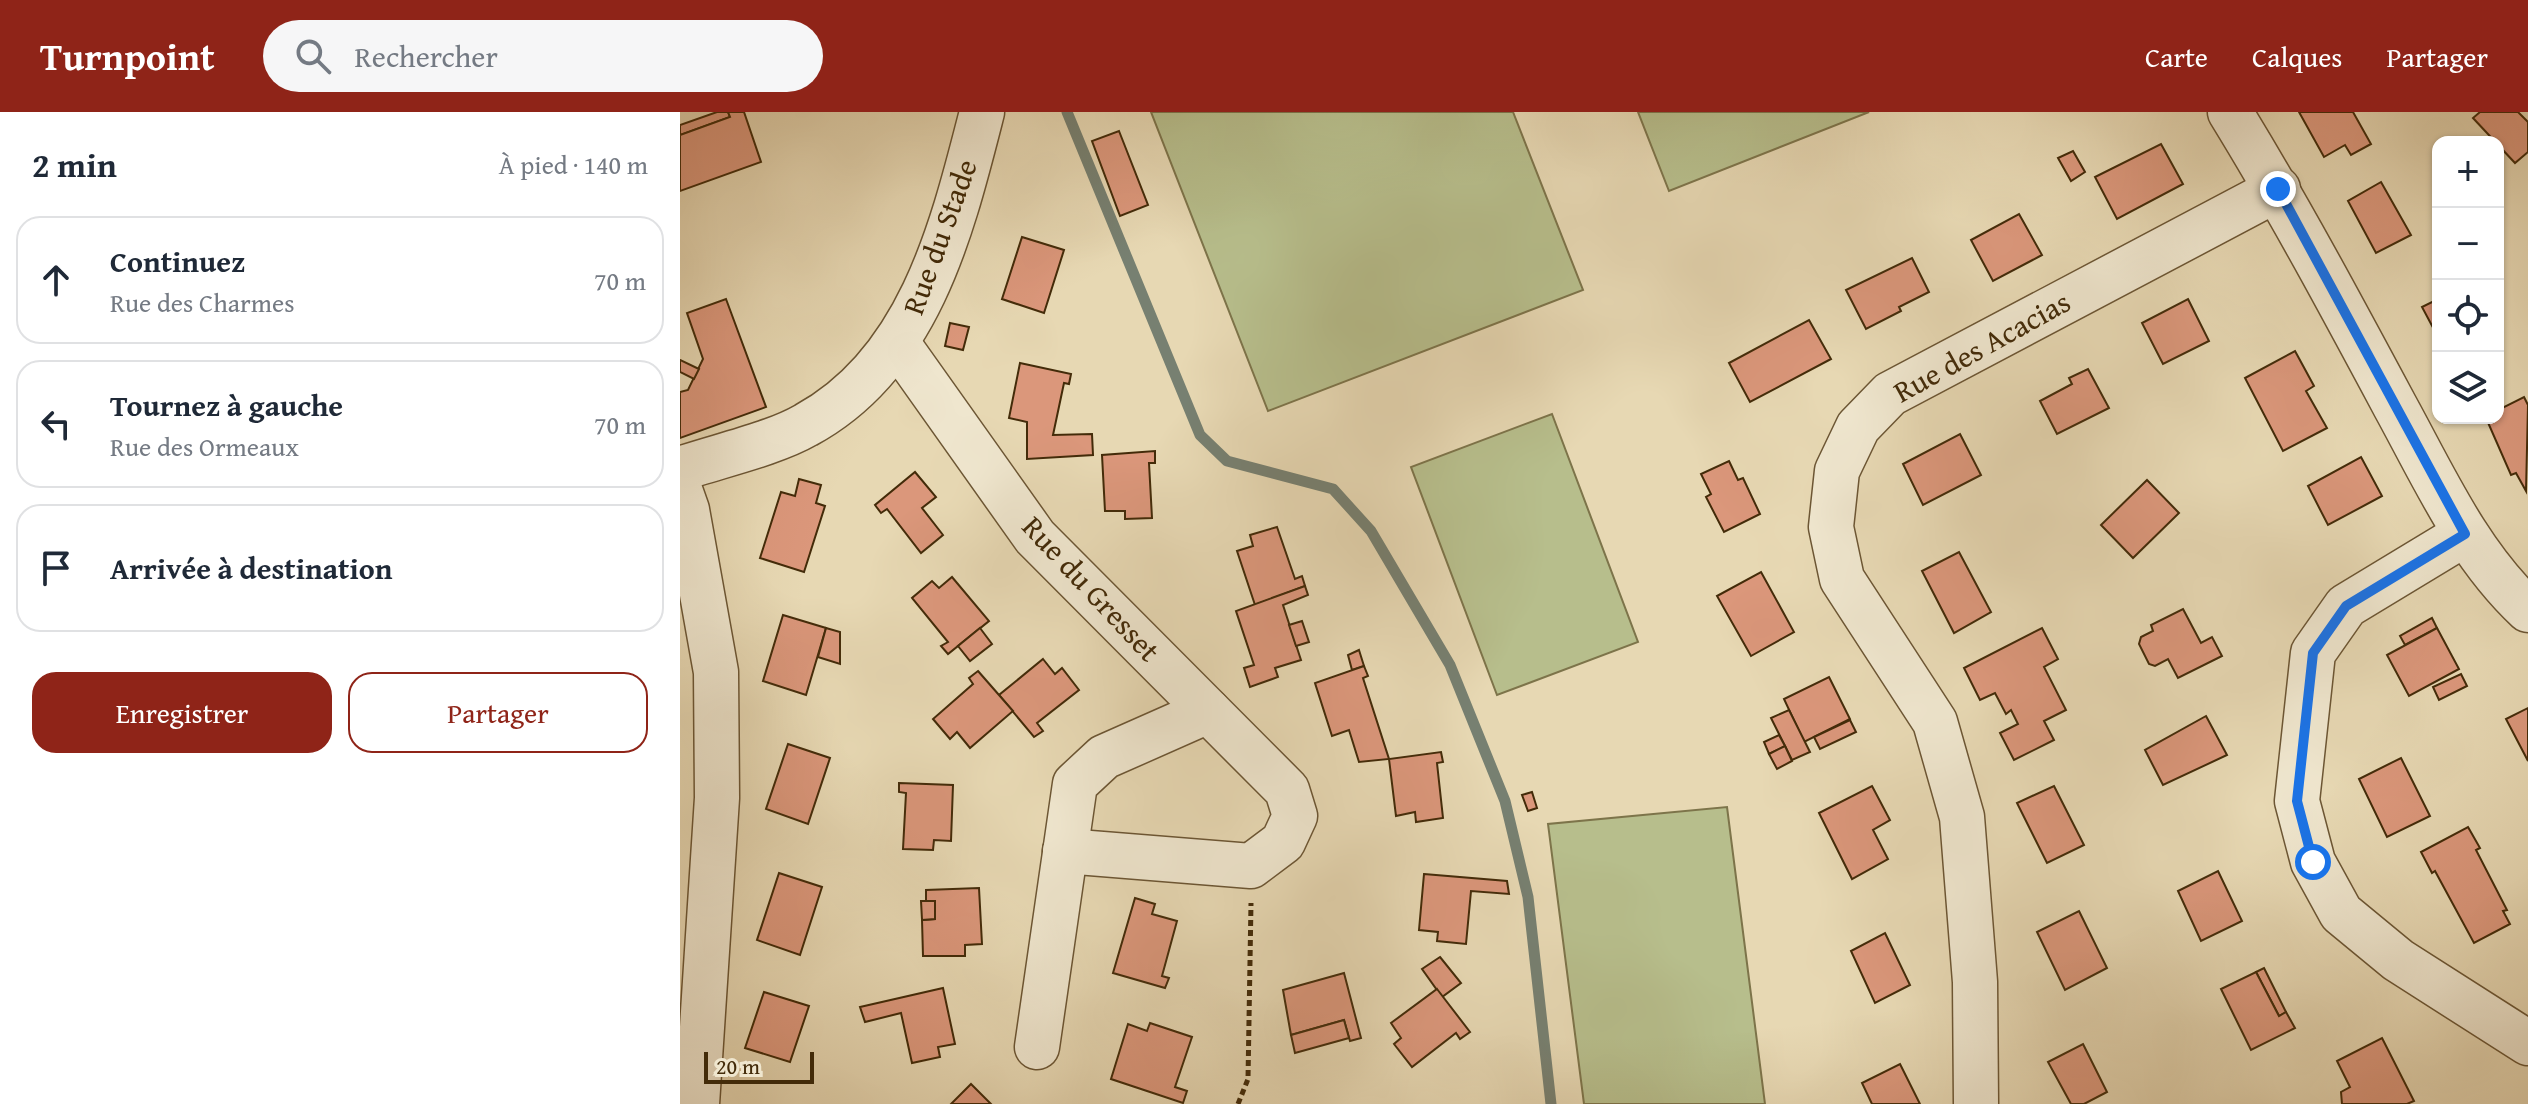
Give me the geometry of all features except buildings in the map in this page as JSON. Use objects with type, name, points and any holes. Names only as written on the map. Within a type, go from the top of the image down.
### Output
[{"type":"street","name":"Rue du Stade","points":[[680,469],[803,427],[850,398],[898,344],[924,297],[967,168],[982,112]]},
{"type":"street","points":[[2230,112],[2278,189],[2465,534],[2511,594],[2528,610]]},
{"type":"street","name":"Rue des Acacias","points":[[1976,1104],[1975,982],[1962,817],[1935,722],[1842,579],[1831,527],[1837,471],[1858,427],[1890,394],[2278,189]]},
{"type":"street","name":"Rue du Gresset","points":[[898,344],[1035,537],[1287,790],[1295,816],[1283,842],[1251,866]]},
{"type":"street","points":[[680,490],[687,510],[716,672],[717,798],[697,1104]]},
{"type":"street","points":[[2465,534],[2346,606],[2313,653],[2297,801],[2313,862],[2341,913],[2398,960],[2528,1043]]},
{"type":"street","points":[[1037,1047],[1075,784],[1104,757],[1208,711]]},
{"type":"street","points":[[1065,851],[1251,866]]},
{"type":"path","points":[[1238,1104],[1248,1079],[1251,866]]},
{"type":"green space","points":[[1151,112],[1513,112],[1583,290],[1268,411]]},
{"type":"green space","points":[[1638,112],[1869,112],[1669,191]]},
{"type":"green space","points":[[1552,414],[1638,642],[1497,695],[1411,467]]},
{"type":"green space","points":[[1727,807],[1765,1104],[1584,1104],[1548,824]]},
{"type":"waterway","points":[[1067,112],[1200,435],[1227,461],[1333,489],[1371,531],[1450,665],[1505,801],[1528,897],[1551,1104]]},
{"type":"route","points":[[2278,189],[2465,534],[2346,606],[2313,653],[2297,801],[2313,862]]}]
